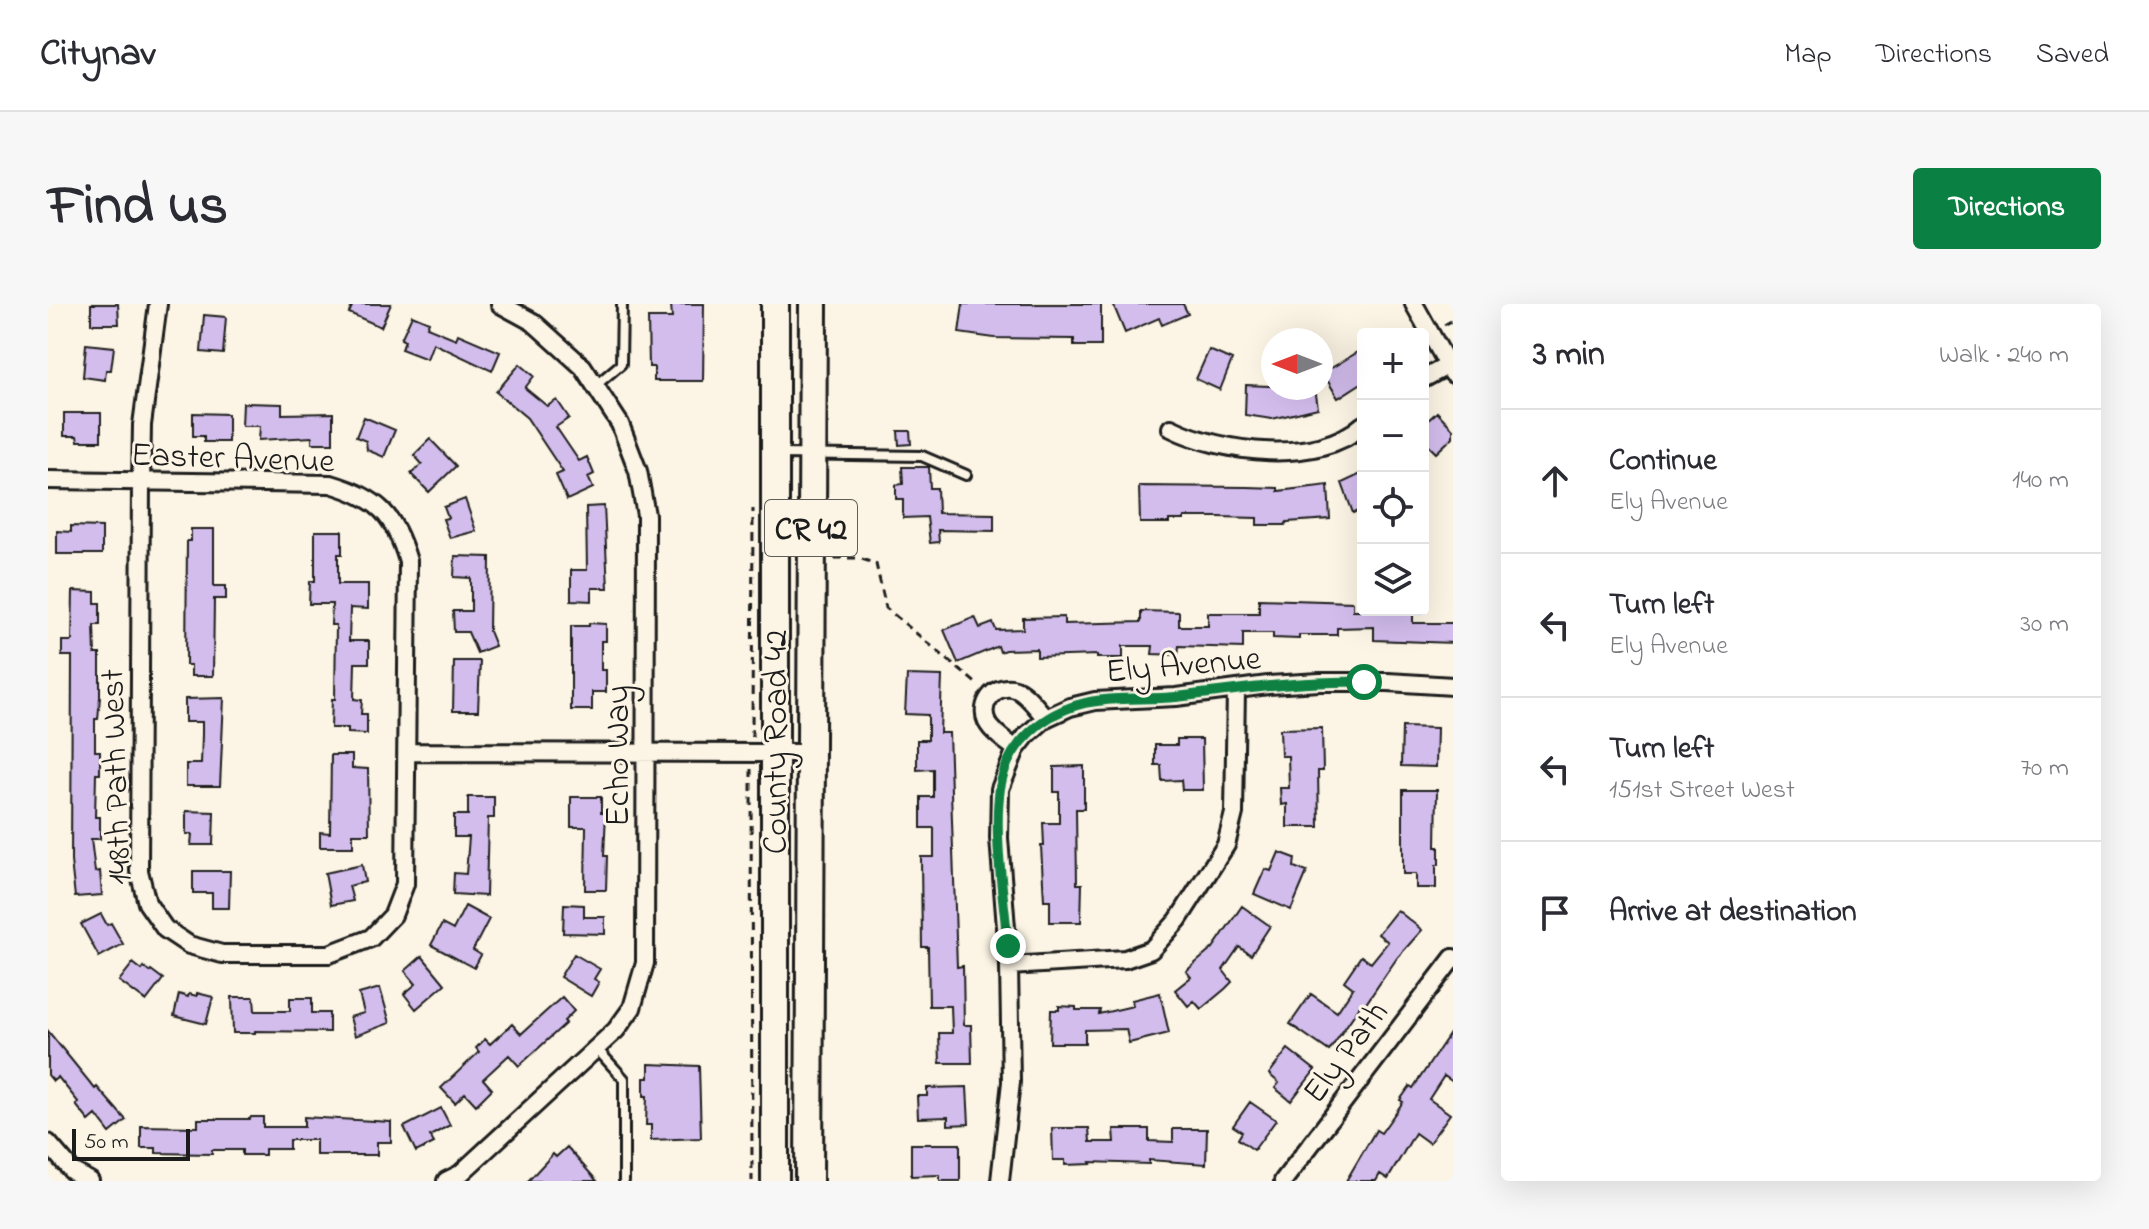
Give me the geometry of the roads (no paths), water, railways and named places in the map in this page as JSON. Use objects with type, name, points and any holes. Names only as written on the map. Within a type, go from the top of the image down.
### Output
[{"type":"highway","name":"County Road 42","points":[[775,304],[775,1181]]},
{"type":"highway","name":"County Road 42","points":[[809,1181],[813,304]]},
{"type":"street","name":"148th Path West","points":[[158,304],[142,425],[139,871],[147,903],[165,929],[189,945],[222,954],[329,954],[371,938],[393,915],[405,884],[407,752]]},
{"type":"street","name":"Echo Way","points":[[446,1181],[460,1174],[616,1030],[632,1008],[645,963],[646,515],[638,471],[620,424],[583,367],[533,322],[500,304]]},
{"type":"street","points":[[1414,304],[1450,370],[1429,377]]},
{"type":"street","points":[[1171,428],[1209,444],[1228,448],[1301,450],[1338,442],[1357,429]]},
{"type":"street","name":"Easter Avenue","points":[[48,480],[331,484],[359,492],[382,508],[400,532],[408,561],[407,752]]},
{"type":"street","name":"Ely Avenue","points":[[1000,1181],[1011,1082],[1009,966],[999,838],[1000,789],[1016,749],[1046,718],[1070,707],[1095,701],[1164,698],[1343,681],[1453,686]]},
{"type":"street","points":[[1016,749],[988,723],[984,712],[986,701],[992,693],[1012,688],[1021,692],[1046,718]]},
{"type":"street","points":[[1009,966],[1125,959],[1151,950],[1178,920],[1226,845],[1234,813],[1236,690]]},
{"type":"street","points":[[407,752],[809,753]]},
{"type":"street","name":"Ely Path","points":[[1283,1181],[1453,958]]},
{"type":"street","points":[[48,1143],[72,1171],[90,1181]]},
{"type":"lane","points":[[595,386],[621,364],[622,304]]},
{"type":"lane","points":[[774,454],[922,456],[966,475]]},
{"type":"lane","points":[[596,1048],[624,1079],[624,1181]]}]
